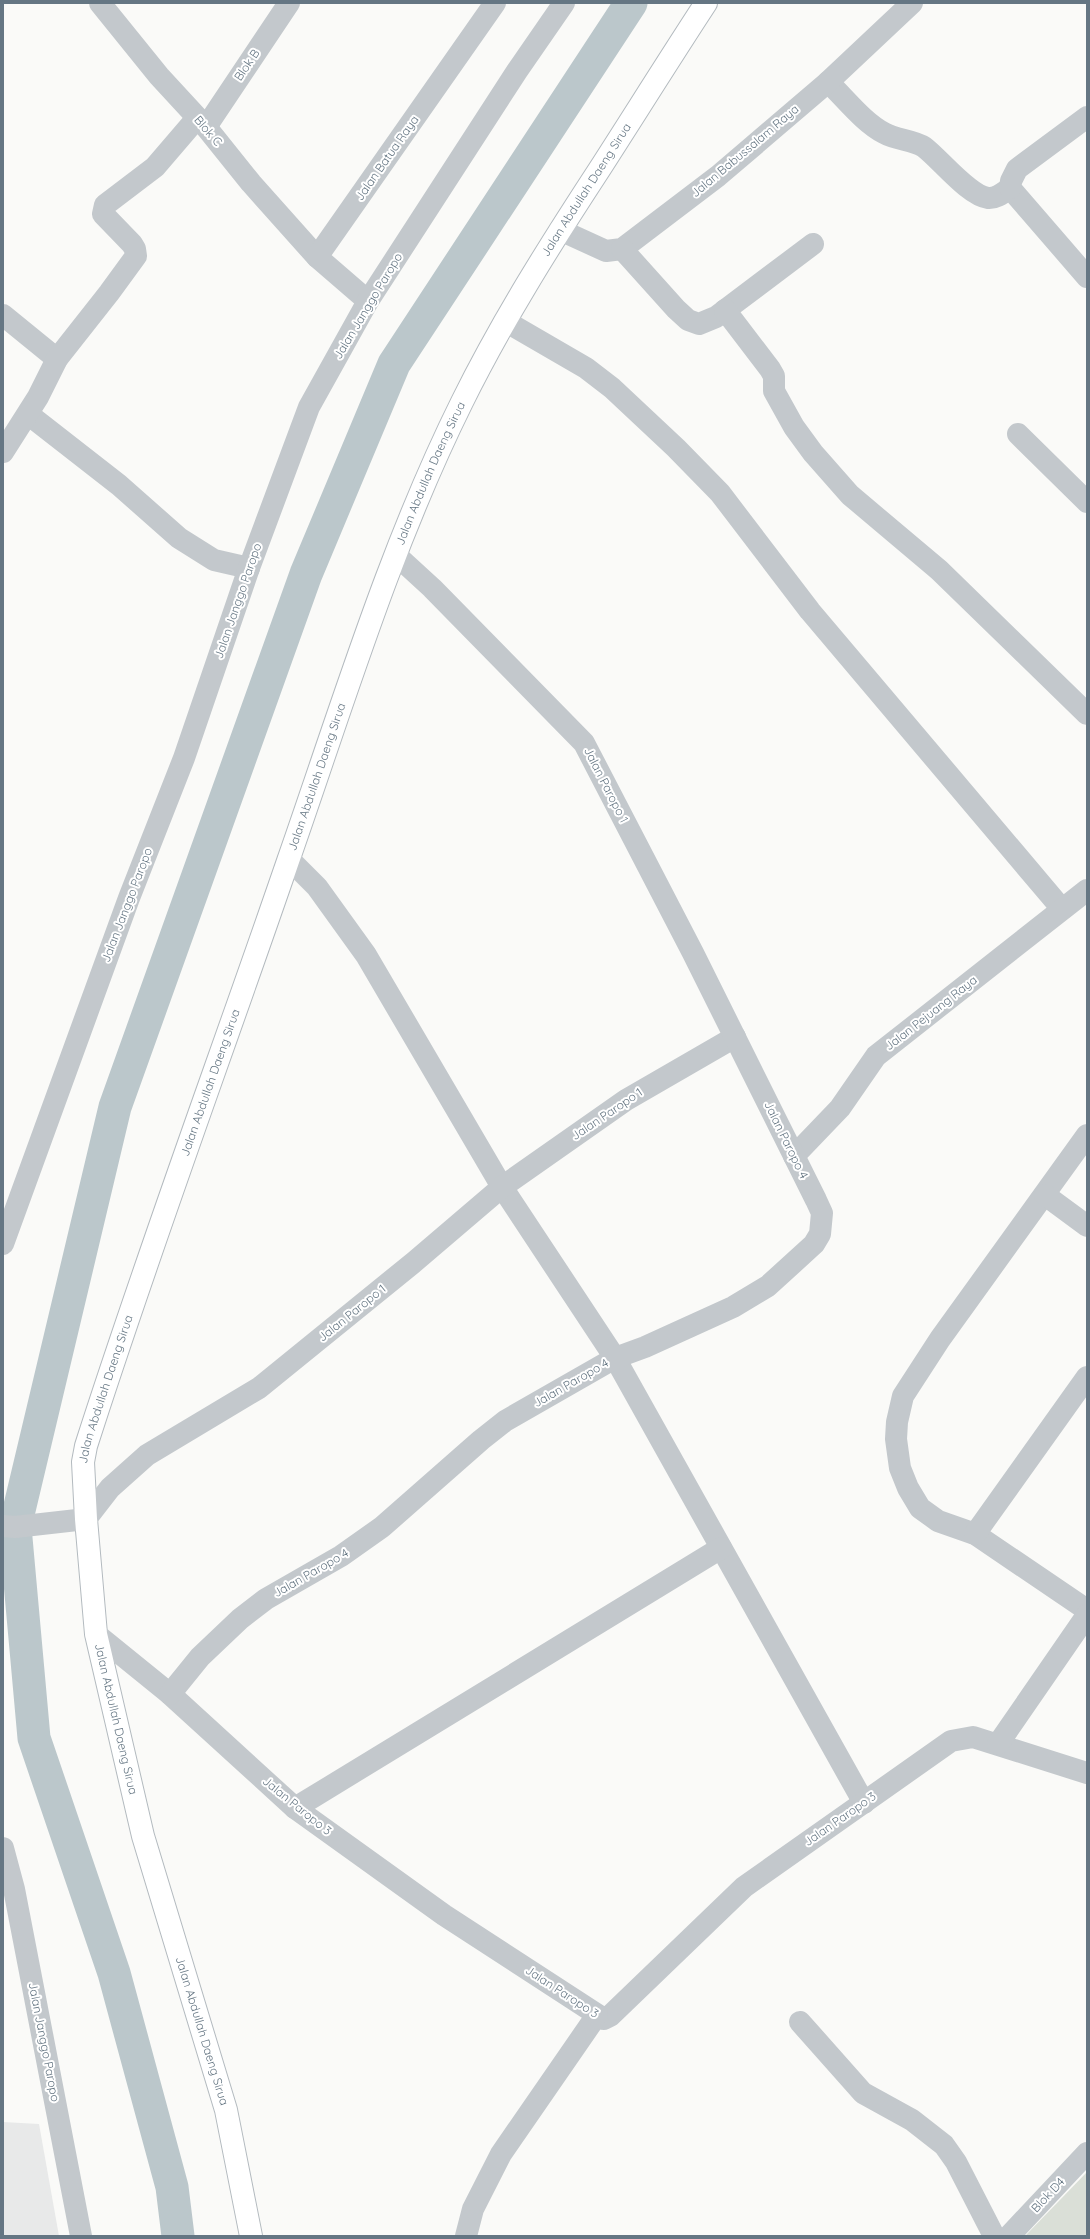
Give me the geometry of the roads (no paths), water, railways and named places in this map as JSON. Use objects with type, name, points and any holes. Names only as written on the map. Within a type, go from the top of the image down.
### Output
[{"type":"main road","name":"Jalan Abdullah Daeng Sirua","points":[[251,2236],[226,2110],[144,1836],[96,1634],[86,1519],[83,1462],[86,1446],[131,1307],[289,859],[362,646],[396,555],[461,403],[505,321],[560,230],[706,3]]},
{"type":"street","name":"Blok C","points":[[100,3],[159,76],[202,123],[251,183],[317,257]]},
{"type":"street","name":"Blok B","points":[[57,359],[136,256],[136,249],[103,214],[105,205],[154,167],[202,123],[289,3]]},
{"type":"street","name":"Jalan Batua Raya","points":[[317,257],[495,3]]},
{"type":"street","name":"Jalan Janggo Paropo","points":[[3,1244],[129,898],[184,758],[249,568],[309,407],[368,301],[564,3]]},
{"type":"street","name":"Jalan Babussalam Raya","points":[[622,249],[718,176],[828,82],[912,3]]},
{"type":"street","points":[[828,82],[876,129],[893,138],[919,144],[979,194],[987,198],[994,198],[1010,188]]},
{"type":"street","points":[[1087,117],[1017,169],[1010,181],[1010,188],[1087,277]]},
{"type":"street","points":[[560,230],[606,251],[622,249],[688,320],[699,324],[704,323],[725,310],[813,244]]},
{"type":"street","points":[[317,257],[368,301]]},
{"type":"street","points":[[725,310],[770,369],[774,376],[774,391],[794,427],[813,453],[850,494],[939,570],[1015,646],[1087,714]]},
{"type":"street","points":[[3,315],[57,359],[28,414],[3,452]]},
{"type":"street","points":[[505,321],[586,368],[612,388],[676,448],[720,493],[810,611],[1062,909]]},
{"type":"street","points":[[28,414],[119,485],[179,538],[214,560],[249,568]]},
{"type":"street","points":[[1018,434],[1087,502]]},
{"type":"street","name":"Jalan Paropo 1","points":[[86,1519],[110,1488],[147,1455],[259,1388],[413,1263],[502,1187],[626,1100],[735,1037],[584,743],[432,588],[396,555]]},
{"type":"street","points":[[289,859],[318,887],[366,955],[502,1187],[615,1358],[864,1803]]},
{"type":"street","name":"Jalan Pejuang Raya","points":[[794,1156],[840,1108],[876,1056],[1087,890]]},
{"type":"street","name":"Jalan Paropo 4","points":[[170,1694],[200,1657],[240,1619],[266,1599],[352,1549],[414,1500],[481,1440],[505,1421],[615,1358],[656,1342],[733,1306],[768,1286],[814,1244],[820,1234],[822,1213],[735,1037]]},
{"type":"street","points":[[1087,1135],[940,1339],[903,1396],[897,1422],[896,1439],[900,1468],[908,1488],[920,1508],[938,1521],[975,1534],[1087,1610]]},
{"type":"street","points":[[1045,1195],[1087,1226]]},
{"type":"street","points":[[975,1534],[1087,1377]]},
{"type":"street","points":[[9,1527],[86,1519]]},
{"type":"street","points":[[295,1808],[721,1548]]},
{"type":"street","points":[[998,1744],[1087,1615]]},
{"type":"street","name":"Jalan Paropo 3","points":[[96,1634],[170,1694],[295,1808],[444,1915],[604,2019],[610,2016],[744,1887],[951,1741],[973,1737],[1087,1773]]},
{"type":"street","name":"Jalan Janggo Paropo","points":[[3,1848],[14,1889],[81,2236]]},
{"type":"street","points":[[466,2236],[473,2209],[501,2154],[597,2015]]},
{"type":"street","points":[[800,2022],[863,2093],[912,2120],[944,2145],[956,2162],[994,2236]]},
{"type":"street","name":"Blok D4","points":[[1009,2236],[1087,2154]]},
{"type":"waterway","points":[[178,2236],[172,2187],[114,1973],[34,1738],[15,1527],[115,1107],[306,574],[394,364],[631,3]]}]
